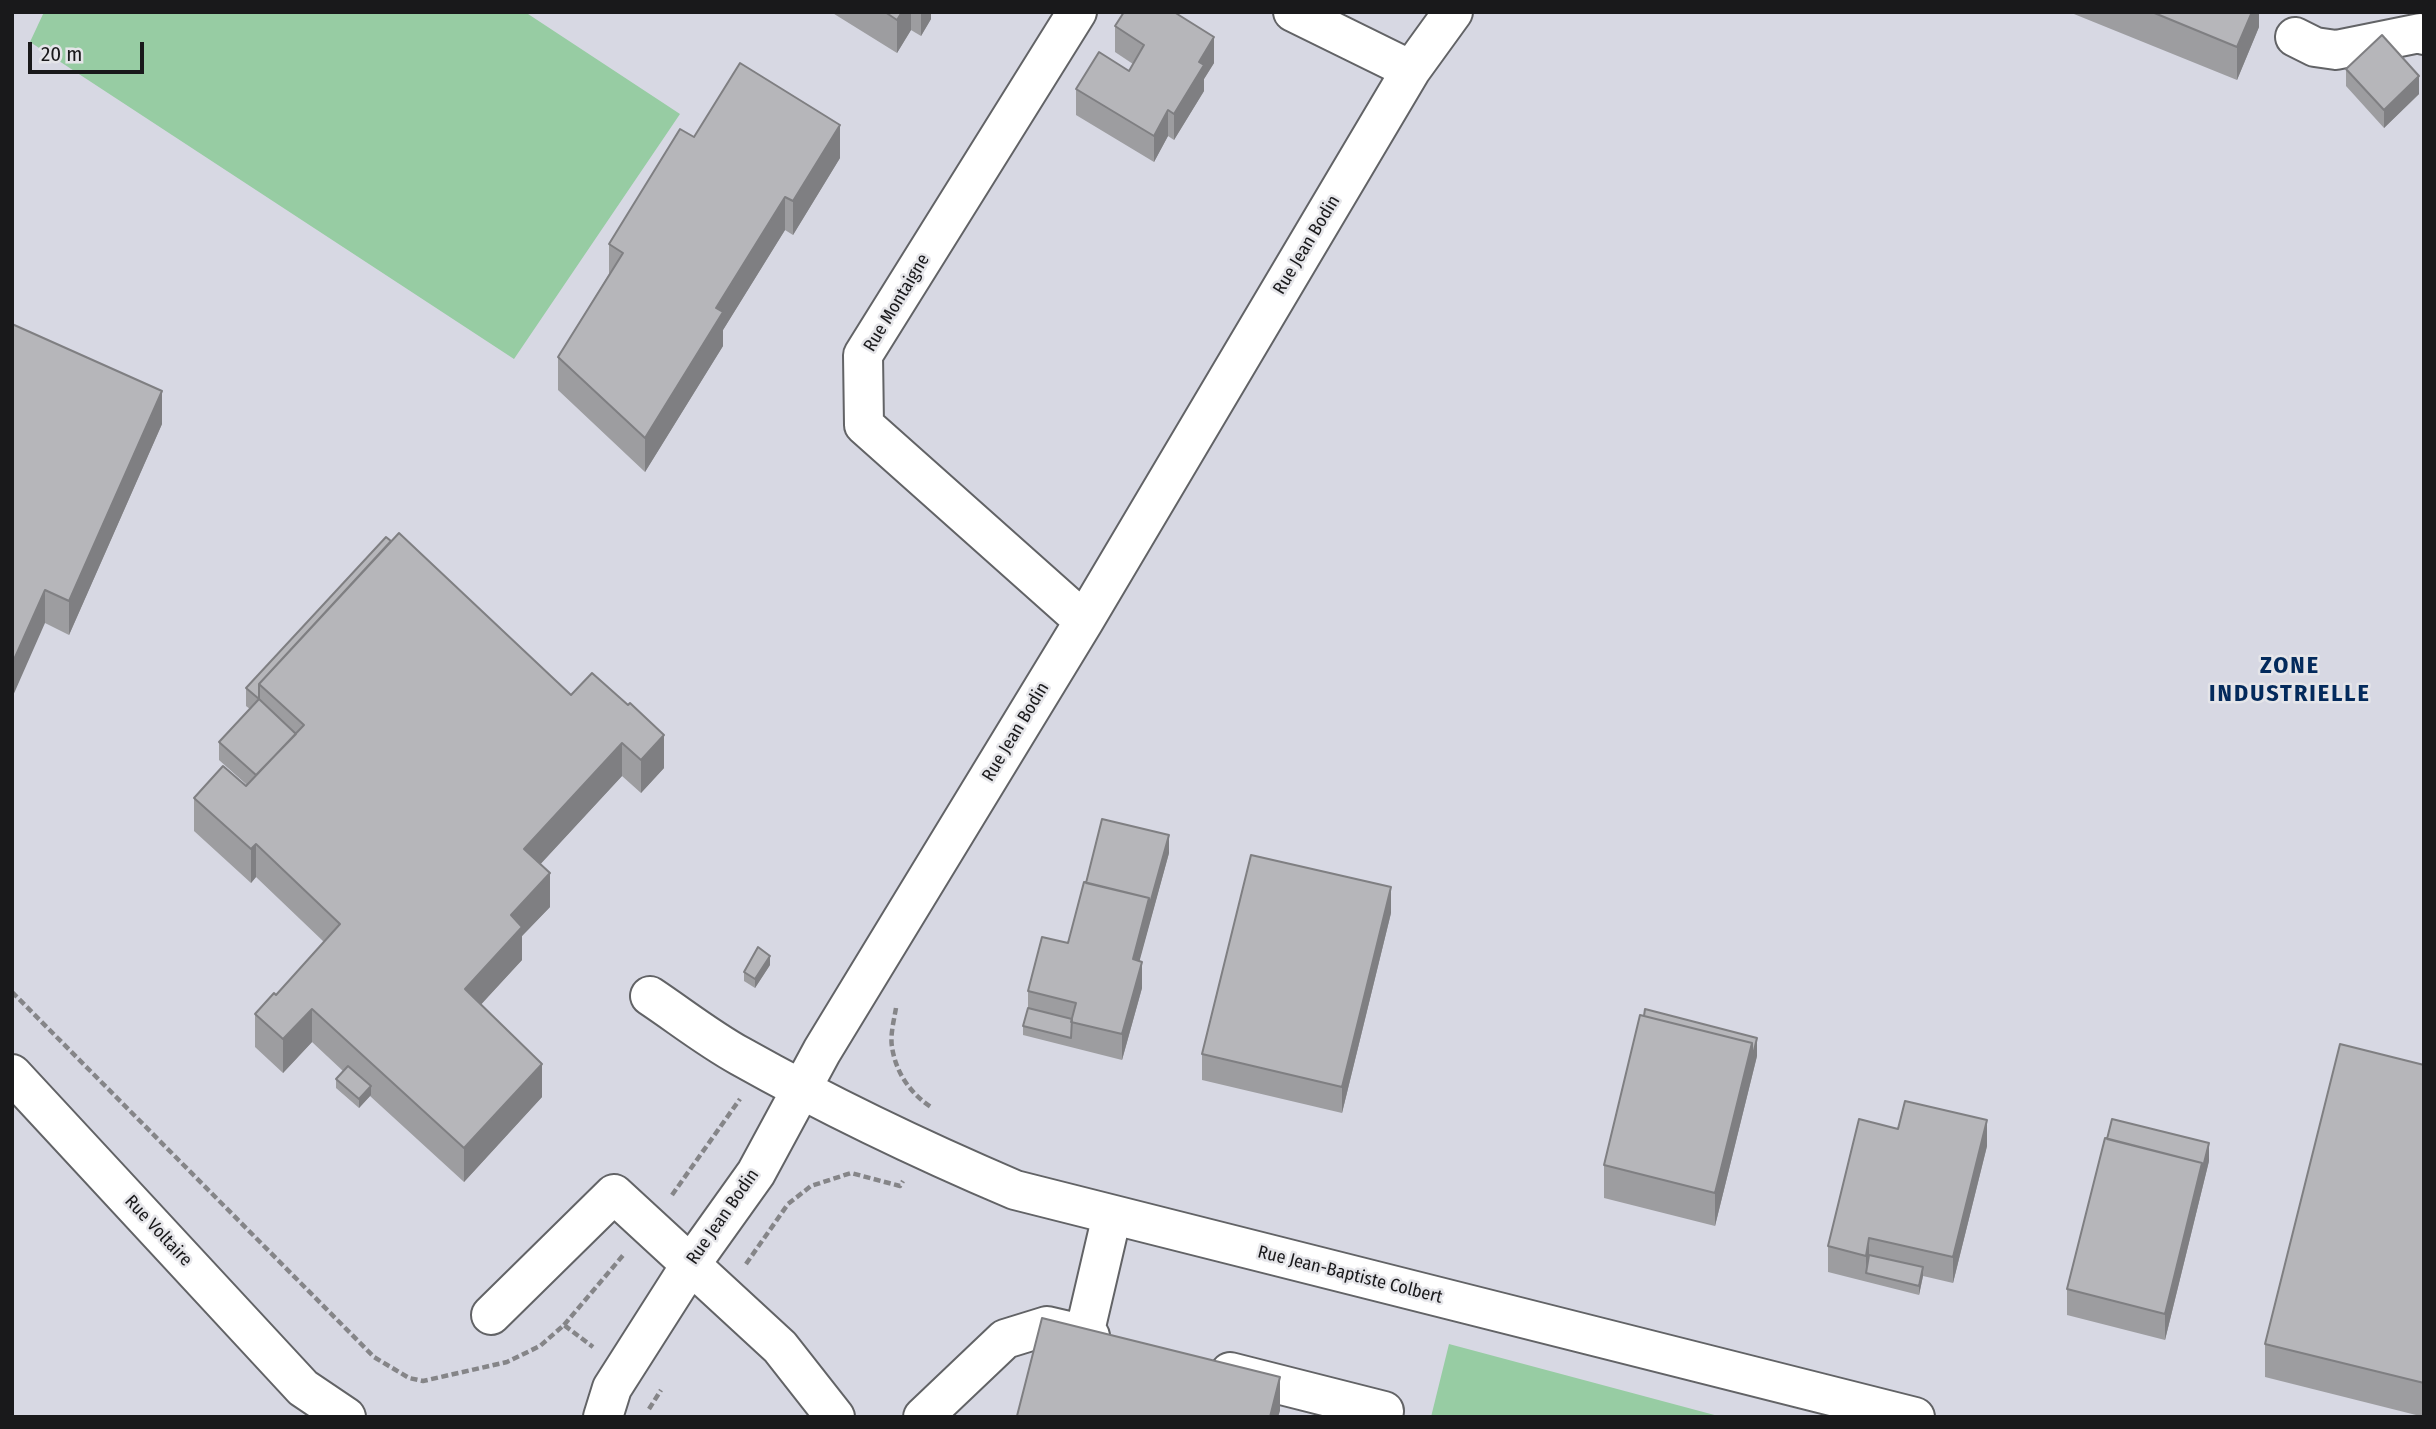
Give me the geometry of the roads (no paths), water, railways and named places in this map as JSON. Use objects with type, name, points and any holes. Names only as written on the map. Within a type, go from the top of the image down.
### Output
[{"type":"street","name":"Rue Montaigne","points":[[1077,12],[863,355],[863,425],[1084,621]]},
{"type":"street","points":[[1293,12],[1410,70]]},
{"type":"street","name":"Rue Jean Bodin","points":[[577,1417],[606,1386],[756,1173],[821,1051],[1084,621],[1410,70],[1453,12]]},
{"type":"street","points":[[2295,37],[2315,47],[2336,50],[2420,33],[2424,35]]},
{"type":"street","name":"Rue Jean-Baptiste Colbert","points":[[650,996],[738,1055],[801,1090],[919,1149],[1016,1190],[1916,1417]]},
{"type":"street","name":"Rue Voltaire","points":[[12,1074],[311,1403],[346,1417]]},
{"type":"street","points":[[491,1315],[614,1194],[780,1347],[835,1417]]},
{"type":"street","points":[[1084,1335],[1112,1215]]},
{"type":"street","points":[[923,1417],[1005,1339],[1047,1326],[1123,1345]]},
{"type":"street","points":[[1202,1365],[1384,1411],[1383,1417]]},
{"type":"district","name":"ZONE INDUSTRIELLE","points":[[2290,680]]}]
